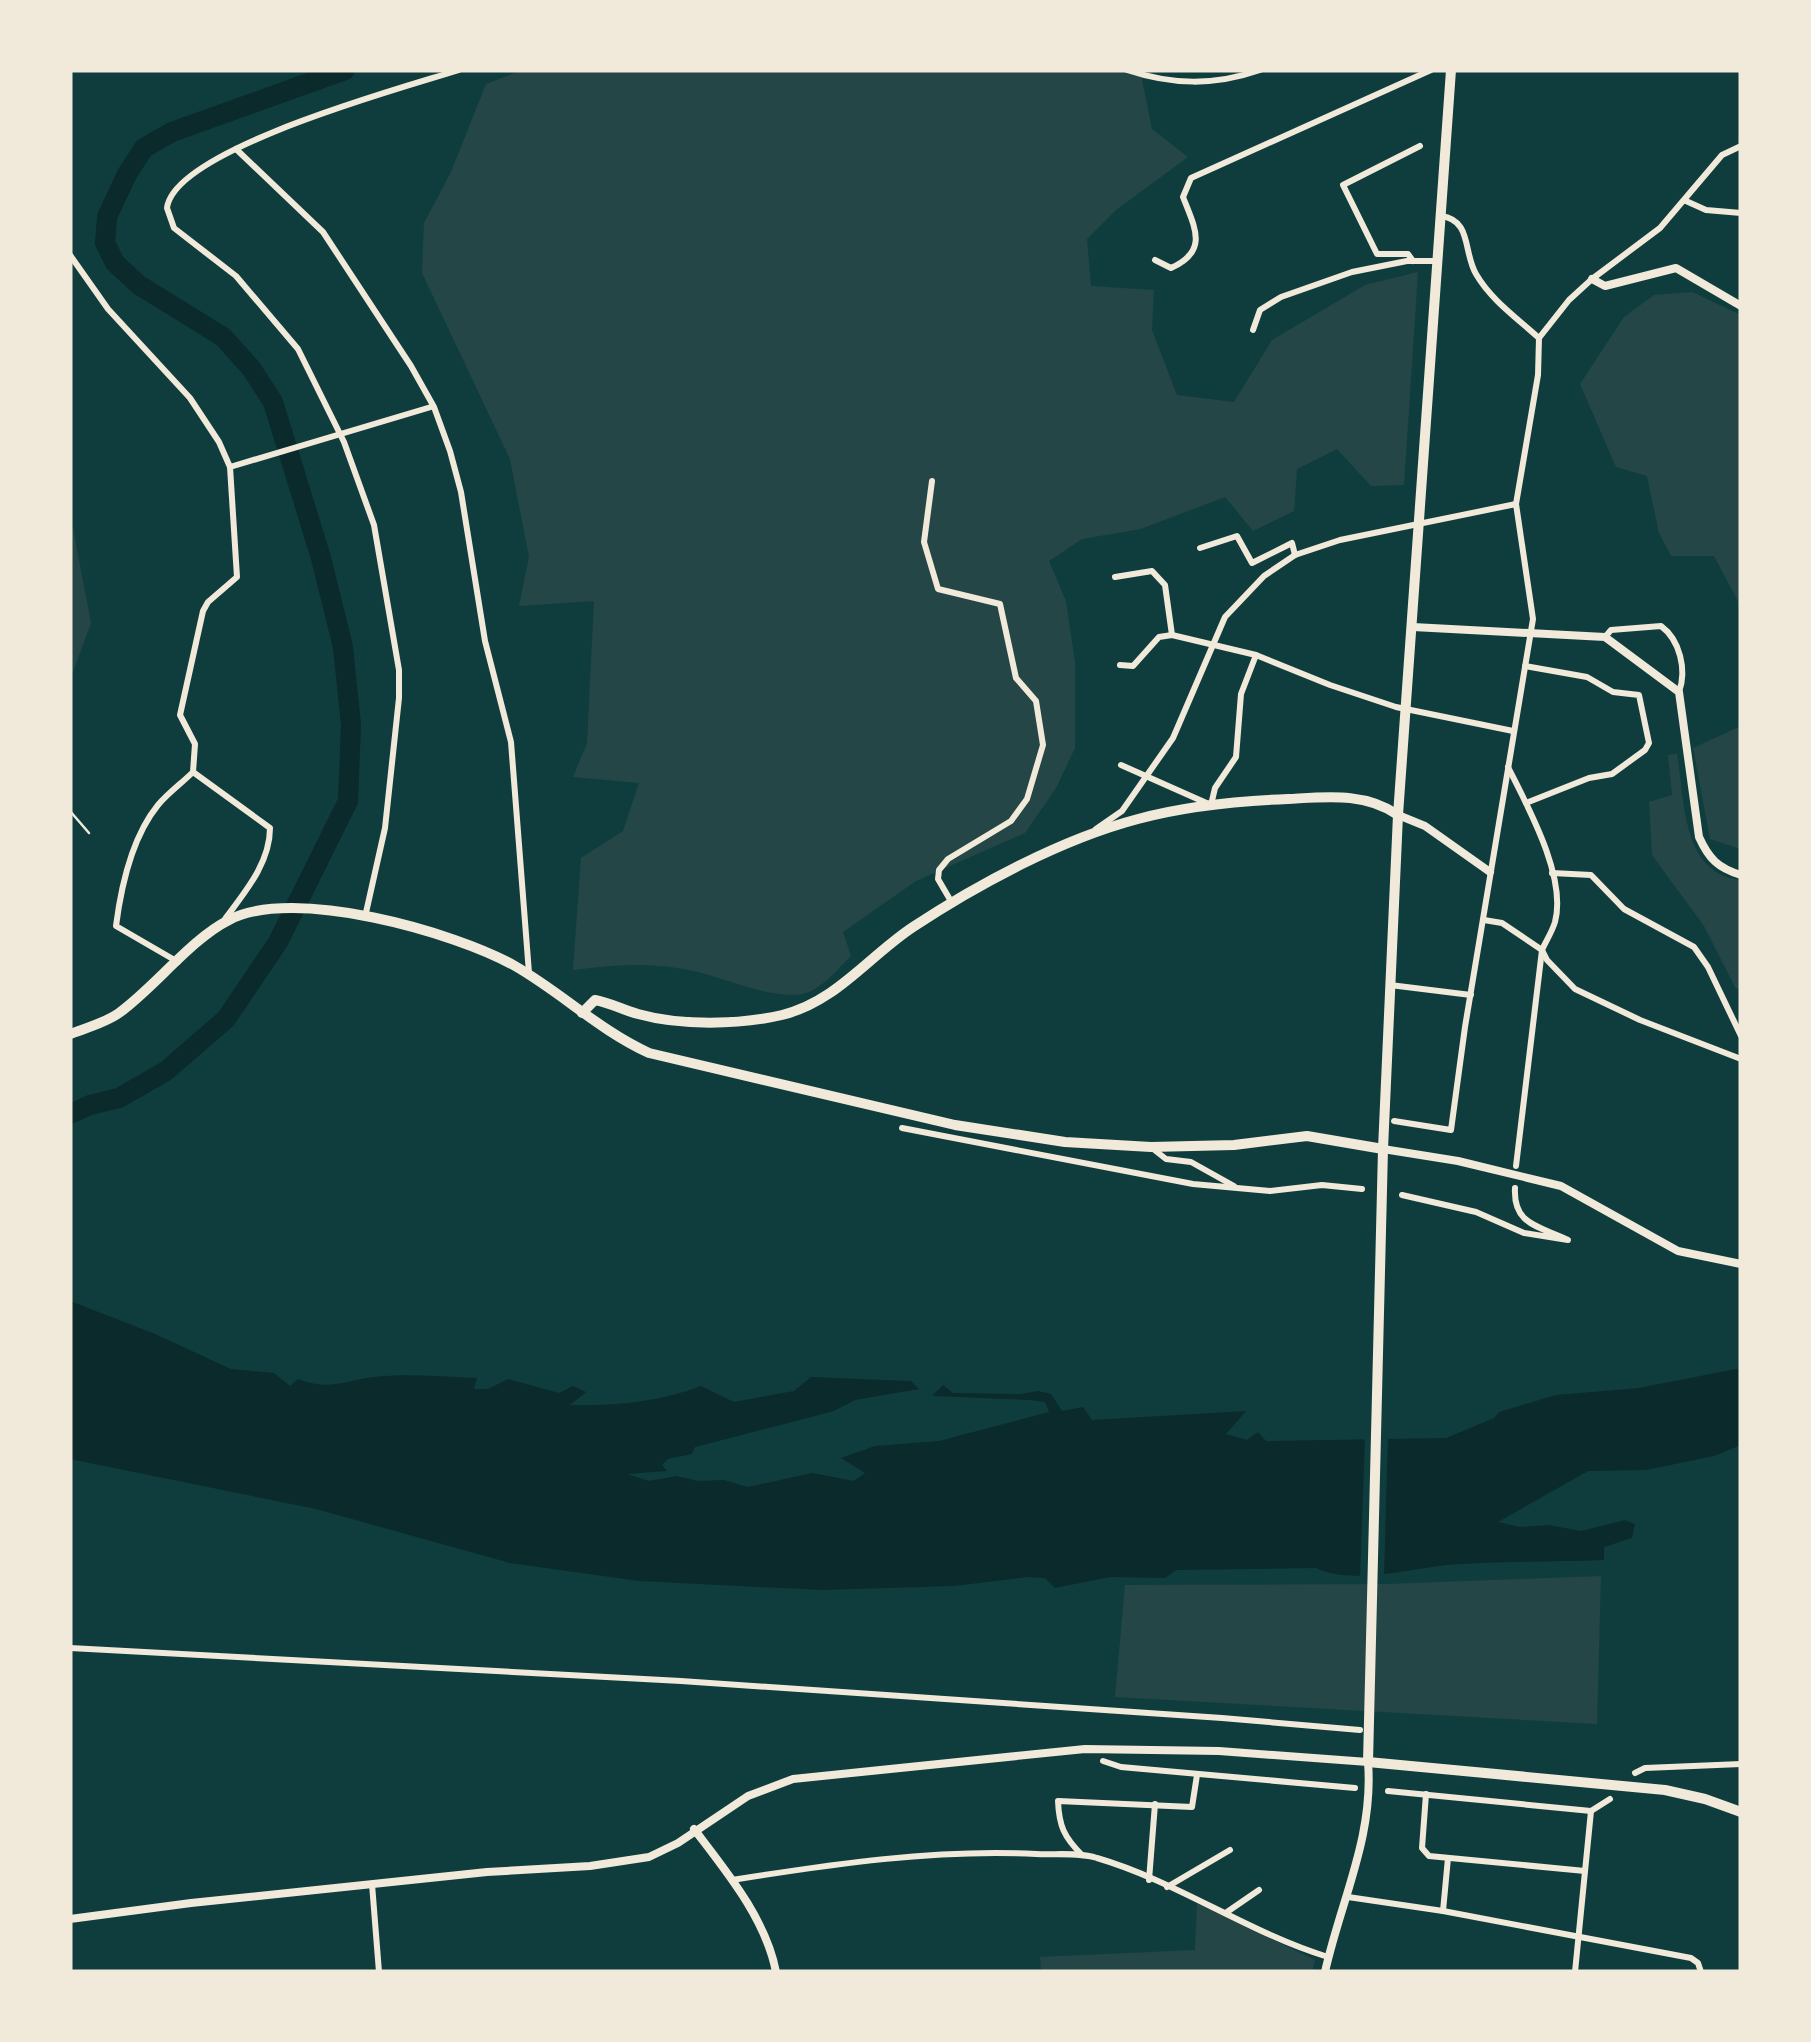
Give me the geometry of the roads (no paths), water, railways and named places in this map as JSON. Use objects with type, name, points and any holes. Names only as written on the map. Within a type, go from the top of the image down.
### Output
[{"type":"main road","points":[[1451,70],[1398,815],[1364,1726],[1368,1762],[1665,1790],[1741,1812]]},
{"type":"main road","points":[[582,1013],[595,1000],[638,1014],[683,1021],[783,1015],[826,996],[912,928],[990,881],[1090,834],[1156,814],[1211,805],[1328,797],[1363,798],[1398,815]]},
{"type":"main road","points":[[70,1034],[116,1015],[220,925],[254,911],[291,906],[438,934],[488,951],[529,974],[615,1038],[649,1053],[955,1124],[1065,1142],[1151,1147],[1307,1136],[1383,1148]]},
{"type":"street","points":[[365,918],[387,811],[399,670],[374,525],[340,435],[289,336],[236,276],[174,228],[168,217],[168,200],[176,188],[236,148],[388,90],[458,70]]},
{"type":"street","points":[[1127,70],[1161,81],[1192,83],[1260,70]]},
{"type":"street","points":[[1155,260],[1171,268],[1193,253],[1197,242],[1182,198],[1192,178],[1431,70]]},
{"type":"street","points":[[1413,261],[1408,254],[1376,254],[1343,185],[1420,146]]},
{"type":"street","points":[[1394,1120],[1451,1130],[1533,619],[1516,504],[1538,375],[1539,338],[1569,300],[1660,228],[1722,155],[1741,146]]},
{"type":"street","points":[[236,148],[323,232],[412,366],[450,451],[461,492],[485,642],[511,742],[529,974]]},
{"type":"street","points":[[1686,201],[1717,212],[1741,213]]},
{"type":"street","points":[[1441,216],[1456,220],[1463,228],[1474,272],[1494,298],[1539,338]]},
{"type":"street","points":[[70,255],[108,309],[190,398],[220,442],[230,467],[237,577],[203,611],[180,715],[194,744],[193,772],[150,818],[121,893],[116,926],[178,962]]},
{"type":"street","points":[[1253,330],[1260,310],[1281,298],[1352,272],[1413,261],[1436,262]]},
{"type":"street","points":[[1592,279],[1605,286],[1676,268],[1741,306]]},
{"type":"street","points":[[230,467],[432,408]]},
{"type":"street","points":[[932,481],[924,542],[938,589],[1000,604],[1016,678],[1036,702],[1044,745],[1026,799],[1011,822],[938,870],[938,879],[952,904]]},
{"type":"street","points":[[1090,834],[1122,811],[1148,776],[1173,738],[1225,617],[1264,576],[1294,554],[1340,540],[1516,504]]},
{"type":"street","points":[[1200,548],[1237,536],[1252,563],[1292,543],[1294,554]]},
{"type":"street","points":[[1115,577],[1152,571],[1164,585],[1172,635]]},
{"type":"street","points":[[1413,626],[1606,637],[1679,692]]},
{"type":"street","points":[[1606,637],[1611,630],[1661,626],[1677,642],[1683,682],[1679,692],[1699,838],[1720,869],[1741,875]]},
{"type":"street","points":[[1120,665],[1133,666],[1159,637],[1172,635],[1256,655],[1330,686],[1407,708],[1513,731]]},
{"type":"street","points":[[1121,765],[1211,805],[1215,788],[1236,758],[1242,694],[1256,655]]},
{"type":"street","points":[[1525,666],[1587,677],[1613,692],[1640,694],[1649,743],[1612,774],[1589,778],[1526,802]]},
{"type":"street","points":[[1508,765],[1552,874],[1557,908],[1542,950],[1516,1166]]},
{"type":"street","points":[[193,772],[270,828],[252,883],[220,925]]},
{"type":"street","points":[[1398,815],[1424,826],[1490,872]]},
{"type":"street","points":[[1552,874],[1591,875],[1624,909],[1694,947],[1708,967],[1741,1036]]},
{"type":"street","points":[[1484,920],[1502,923],[1542,950],[1575,989],[1640,1020],[1741,1059]]},
{"type":"street","points":[[1390,985],[1471,996]]},
{"type":"street","points":[[902,1128],[1156,1177],[1238,1188],[1270,1191],[1322,1185],[1362,1189]]},
{"type":"street","points":[[1151,1147],[1166,1159],[1191,1162],[1238,1188]]},
{"type":"street","points":[[1383,1148],[1561,1186],[1678,1252],[1741,1264]]},
{"type":"street","points":[[1402,1195],[1476,1212],[1524,1233],[1568,1240],[1522,1218],[1514,1206],[1515,1188]]},
{"type":"street","points":[[70,1648],[280,1657],[1364,1726]]},
{"type":"street","points":[[70,1919],[649,1857],[748,1796],[793,1779],[1060,1750],[1218,1750],[1368,1762],[1366,1830],[1325,1972]]},
{"type":"street","points":[[1103,1761],[1196,1774],[1355,1788]]},
{"type":"street","points":[[1635,1773],[1645,1768],[1741,1764]]},
{"type":"street","points":[[1083,1856],[1064,1838],[1058,1822],[1058,1801],[1192,1807],[1196,1774]]},
{"type":"street","points":[[1388,1792],[1591,1812],[1610,1799]]},
{"type":"street","points":[[1426,1794],[1422,1848],[1429,1856],[1585,1870]]},
{"type":"street","points":[[1150,1880],[1155,1804]]},
{"type":"street","points":[[1575,1972],[1591,1812]]},
{"type":"street","points":[[694,1829],[732,1880],[768,1946],[776,1972]]},
{"type":"street","points":[[1166,1888],[1230,1850]]},
{"type":"street","points":[[732,1880],[852,1861],[927,1855],[995,1852],[1094,1856],[1273,1937],[1328,1957]]},
{"type":"street","points":[[1443,1911],[1448,1858]]},
{"type":"street","points":[[372,1884],[380,1972]]},
{"type":"street","points":[[1226,1913],[1258,1890]]},
{"type":"street","points":[[1348,1897],[1691,1958],[1701,1972]]},
{"type":"waterway","points":[[70,1114],[119,1098],[166,1071],[226,1019],[278,942],[348,801],[351,725],[343,647],[321,558],[273,402],[251,368],[223,337],[139,285],[115,263],[105,243],[107,217],[144,148],[172,132],[345,70]]}]
